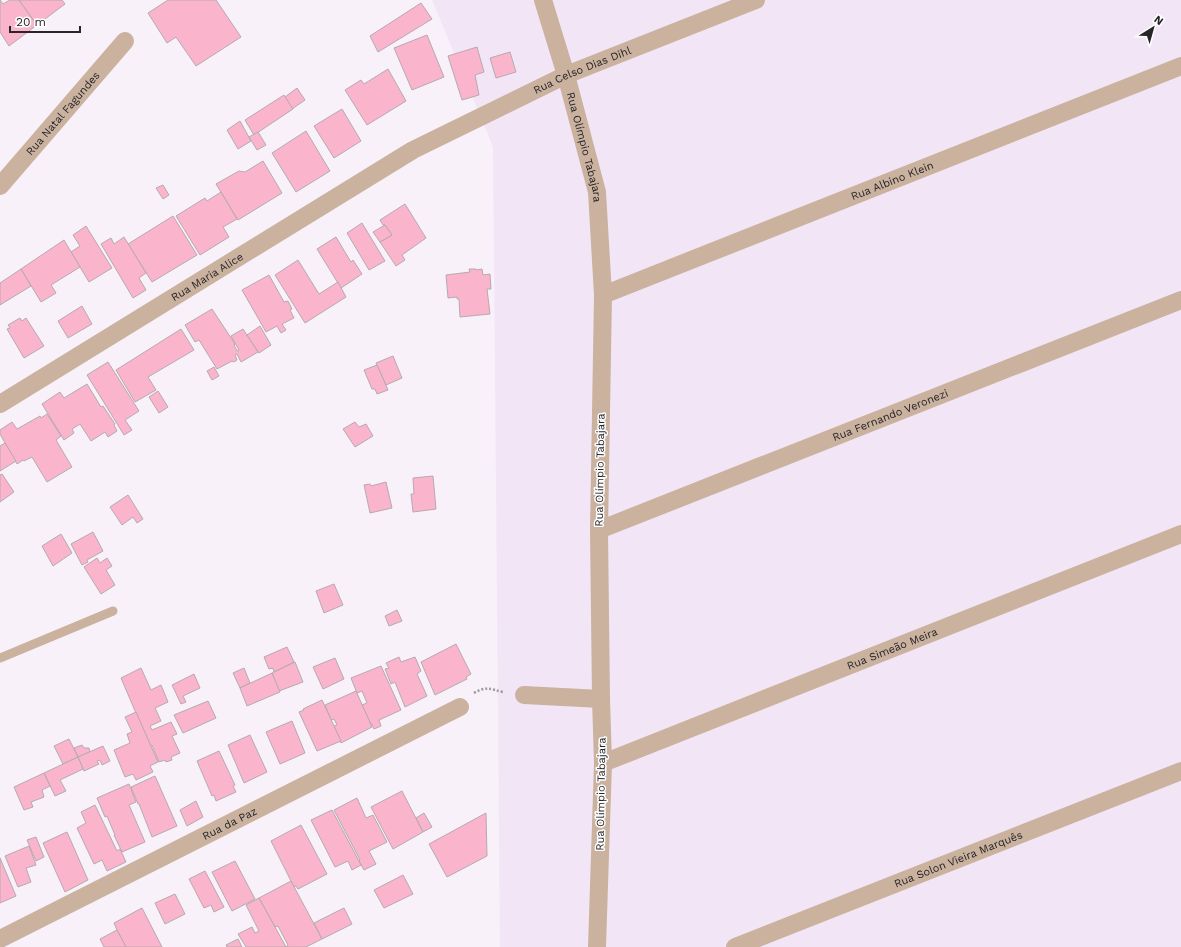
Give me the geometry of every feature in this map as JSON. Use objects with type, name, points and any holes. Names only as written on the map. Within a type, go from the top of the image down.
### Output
[{"type":"street","name":"Rua Olímpio Tabajara","points":[[543,0],[566,75],[597,192],[603,295],[600,530],[603,764],[597,947]]},
{"type":"street","name":"Rua Celso Dias Dihl","points":[[413,150],[566,75],[756,0]]},
{"type":"street","name":"Rua Natal Fagundes","points":[[0,186],[125,41]]},
{"type":"street","name":"Rua Albino Klein","points":[[603,295],[1181,66]]},
{"type":"street","name":"Rua Maria Alice","points":[[0,404],[413,150]]},
{"type":"street","name":"Rua Fernando Veronezi","points":[[600,530],[1181,300]]},
{"type":"street","name":"Rua Simeão Meira","points":[[603,764],[1181,534]]},
{"type":"street","points":[[524,695],[601,699]]},
{"type":"street","name":"Rua da Paz","points":[[0,939],[460,707]]},
{"type":"street","name":"Rua Solon Vieira Marquês","points":[[735,947],[1181,771]]},
{"type":"lane","points":[[0,658],[113,611]]},
{"type":"path","points":[[460,707],[473,694],[482,688],[524,695]]},
{"type":"shaded area","points":[[432,0],[1181,0],[1181,947],[500,947],[493,147]]},
{"type":"building","points":[[0,0],[3,4],[10,0],[19,0],[37,25],[9,46],[0,32]]},
{"type":"building","points":[[19,0],[62,0],[65,4],[37,25]]},
{"type":"building","points":[[168,0],[216,0],[241,37],[196,66],[176,37],[167,43],[148,13]]},
{"type":"building","points":[[421,3],[432,19],[378,52],[370,36]]},
{"type":"building","points":[[427,35],[444,77],[412,90],[394,48]]},
{"type":"building","points":[[477,47],[484,72],[475,75],[479,95],[462,100],[448,56]]},
{"type":"building","points":[[510,52],[516,72],[496,78],[490,58]]},
{"type":"building","points":[[388,69],[406,101],[367,125],[345,90],[361,80],[364,84]]},
{"type":"building","points":[[297,88],[305,100],[292,109],[285,97]]},
{"type":"building","points":[[284,95],[293,109],[254,135],[245,120]]},
{"type":"building","points":[[342,109],[361,141],[334,158],[314,126]]},
{"type":"building","points":[[240,121],[251,141],[238,149],[227,130]]},
{"type":"building","points":[[306,131],[330,171],[296,192],[272,153]]},
{"type":"building","points":[[258,132],[266,145],[257,150],[249,137]]},
{"type":"building","points":[[263,161],[282,193],[238,220],[216,184],[239,171],[245,172]]},
{"type":"building","points":[[163,185],[169,195],[163,199],[156,188]]},
{"type":"building","points":[[221,192],[237,219],[223,227],[229,237],[200,255],[176,216],[205,198],[207,201]]},
{"type":"building","points":[[405,204],[426,238],[402,255],[405,260],[396,266],[380,242],[392,235],[380,220]]},
{"type":"building","points":[[173,216],[197,255],[152,282],[128,244]]},
{"type":"building","points":[[362,223],[385,261],[369,270],[347,233]]},
{"type":"building","points":[[385,225],[392,235],[380,242],[373,232]]},
{"type":"building","points":[[86,226],[112,268],[89,282],[71,252],[80,246],[73,235]]},
{"type":"building","points":[[124,237],[146,273],[139,278],[146,290],[133,298],[101,244],[111,238],[114,244]]},
{"type":"building","points":[[336,237],[351,262],[353,260],[362,274],[341,288],[317,249]]},
{"type":"building","points":[[64,240],[80,267],[51,285],[56,293],[41,302],[21,269]]},
{"type":"building","points":[[298,260],[319,294],[338,282],[346,297],[305,323],[275,275]]},
{"type":"building","points":[[21,269],[31,286],[0,305],[0,283]]},
{"type":"building","points":[[469,269],[482,269],[483,275],[490,274],[491,289],[487,289],[490,314],[460,317],[459,299],[457,299],[457,297],[448,298],[446,275],[470,272]]},
{"type":"building","points":[[269,275],[284,302],[288,301],[294,318],[282,324],[286,330],[281,333],[277,326],[266,332],[242,290]]},
{"type":"building","points":[[82,306],[92,324],[68,338],[58,321]]},
{"type":"building","points":[[212,309],[235,344],[234,345],[237,351],[239,350],[231,336],[243,329],[258,352],[241,362],[237,354],[235,355],[237,360],[217,369],[199,340],[195,342],[185,325]]},
{"type":"building","points":[[20,318],[22,321],[26,318],[44,346],[24,358],[7,329],[10,328],[8,325]]},
{"type":"building","points":[[260,326],[271,345],[259,353],[247,335]]},
{"type":"building","points":[[181,329],[194,350],[148,377],[156,390],[135,402],[116,370]]},
{"type":"building","points":[[393,356],[402,378],[386,385],[376,363]]},
{"type":"building","points":[[108,362],[139,411],[125,420],[132,430],[124,435],[87,375]]},
{"type":"building","points":[[377,365],[388,390],[377,394],[375,389],[372,389],[364,370]]},
{"type":"building","points":[[214,367],[219,376],[212,380],[207,371]]},
{"type":"building","points":[[87,384],[101,407],[103,406],[115,424],[114,425],[117,431],[108,437],[105,432],[91,441],[80,424],[72,429],[74,433],[64,440],[42,404],[60,392],[64,398]]},
{"type":"building","points":[[158,391],[168,407],[159,413],[149,397]]},
{"type":"building","points":[[47,414],[61,436],[56,440],[72,467],[47,482],[32,457],[17,464],[0,434],[0,430],[12,422],[17,429],[40,416],[41,418]]},
{"type":"building","points":[[355,422],[359,427],[366,424],[373,436],[355,447],[343,429]]},
{"type":"building","points":[[5,443],[16,461],[0,471],[0,446]]},
{"type":"building","points":[[2,474],[14,492],[0,502],[0,475]]},
{"type":"building","points":[[433,476],[436,509],[413,512],[411,494],[414,494],[413,478]]},
{"type":"building","points":[[386,482],[392,508],[370,513],[364,485],[370,484],[371,486]]},
{"type":"building","points":[[128,495],[143,519],[137,523],[133,517],[122,525],[110,507]]},
{"type":"building","points":[[93,532],[103,551],[87,560],[88,562],[82,565],[71,544]]},
{"type":"building","points":[[61,534],[72,553],[53,566],[42,546]]},
{"type":"building","points":[[97,558],[100,563],[107,558],[112,566],[106,570],[115,585],[101,594],[84,567]]},
{"type":"building","points":[[334,584],[343,605],[324,613],[316,591]]},
{"type":"building","points":[[397,610],[402,621],[389,626],[385,616]]},
{"type":"building","points":[[456,644],[471,674],[466,677],[467,679],[435,695],[421,662]]},
{"type":"building","points":[[287,647],[294,662],[274,672],[273,668],[269,669],[264,657]]},
{"type":"building","points":[[399,657],[401,662],[415,657],[421,671],[417,674],[427,696],[405,707],[395,682],[391,684],[385,669],[389,668],[386,663]]},
{"type":"building","points":[[335,658],[344,679],[323,689],[313,667]]},
{"type":"building","points":[[295,662],[303,682],[279,691],[272,673]]},
{"type":"building","points":[[381,666],[401,710],[379,720],[381,726],[374,729],[362,705],[367,703],[362,691],[357,693],[351,678]]},
{"type":"building","points":[[141,668],[151,690],[161,685],[168,702],[155,708],[161,721],[150,726],[152,730],[171,722],[177,734],[172,736],[180,753],[171,757],[172,760],[166,762],[165,760],[159,762],[152,745],[150,746],[121,678]]},
{"type":"building","points":[[244,668],[250,683],[240,688],[233,673]]},
{"type":"building","points":[[272,673],[280,692],[247,706],[240,688]]},
{"type":"building","points":[[194,674],[200,688],[183,696],[186,702],[181,704],[172,685]]},
{"type":"building","points":[[356,691],[372,727],[341,743],[334,726],[337,725],[334,719],[331,720],[325,705]]},
{"type":"building","points":[[322,700],[341,741],[317,751],[299,712]]},
{"type":"building","points":[[208,701],[216,718],[183,733],[174,715]]},
{"type":"building","points":[[136,712],[158,762],[150,766],[153,772],[136,780],[133,774],[125,777],[114,750],[130,743],[127,734],[132,732],[125,717]]},
{"type":"building","points":[[292,721],[305,753],[280,764],[266,732]]},
{"type":"building","points":[[250,735],[267,772],[244,783],[228,745]]},
{"type":"building","points":[[69,739],[78,757],[63,764],[54,746]]},
{"type":"building","points":[[82,745],[84,748],[89,748],[90,752],[78,757],[74,748]]},
{"type":"building","points":[[103,746],[110,761],[102,765],[100,760],[97,761],[99,764],[84,771],[78,757]]},
{"type":"building","points":[[219,751],[235,785],[233,786],[236,792],[216,801],[214,795],[212,796],[197,761]]},
{"type":"building","points":[[78,757],[83,769],[60,780],[66,791],[55,796],[44,773]]},
{"type":"building","points":[[44,773],[50,786],[42,790],[44,797],[31,802],[33,807],[24,810],[14,787]]},
{"type":"building","points":[[155,776],[177,826],[152,837],[131,787]]},
{"type":"building","points":[[129,784],[136,802],[129,805],[145,842],[122,852],[107,816],[105,817],[97,798]]},
{"type":"building","points":[[402,791],[423,832],[393,849],[371,807]]},
{"type":"building","points":[[357,798],[366,818],[373,815],[387,842],[369,851],[376,864],[364,870],[334,810]]},
{"type":"building","points":[[196,801],[203,817],[187,826],[180,810]]},
{"type":"building","points":[[95,805],[117,851],[120,849],[126,862],[107,871],[102,860],[94,864],[77,828],[86,823],[81,812]]},
{"type":"building","points":[[332,810],[361,865],[352,870],[348,861],[335,867],[311,820]]},
{"type":"building","points":[[424,813],[432,827],[423,832],[416,818]]},
{"type":"building","points":[[486,813],[487,856],[447,877],[429,844]]},
{"type":"building","points":[[301,825],[327,874],[298,889],[296,886],[294,887],[271,841]]},
{"type":"building","points":[[67,832],[88,880],[65,892],[43,843]]},
{"type":"building","points":[[36,837],[44,857],[36,861],[27,840]]},
{"type":"building","points":[[29,846],[36,865],[26,868],[31,882],[18,887],[5,856]]},
{"type":"building","points":[[0,858],[16,896],[0,903]]},
{"type":"building","points":[[235,861],[255,899],[232,911],[212,872]]},
{"type":"building","points":[[205,871],[224,907],[214,912],[211,905],[204,908],[189,879]]},
{"type":"building","points":[[403,875],[413,894],[384,908],[374,890]]},
{"type":"building","points":[[291,881],[322,939],[306,947],[286,947],[288,945],[278,926],[275,927],[259,898]]},
{"type":"building","points":[[175,894],[185,914],[165,924],[155,903]]},
{"type":"building","points":[[259,898],[286,947],[246,947],[238,934],[252,927],[255,933],[259,931],[246,905]]},
{"type":"building","points":[[142,908],[162,947],[126,947],[117,930],[114,923]]},
{"type":"building","points":[[344,908],[352,924],[322,939],[314,923]]},
{"type":"building","points":[[117,930],[126,947],[104,947],[100,939]]},
{"type":"building","points":[[238,939],[242,947],[227,947],[226,945]]}]
